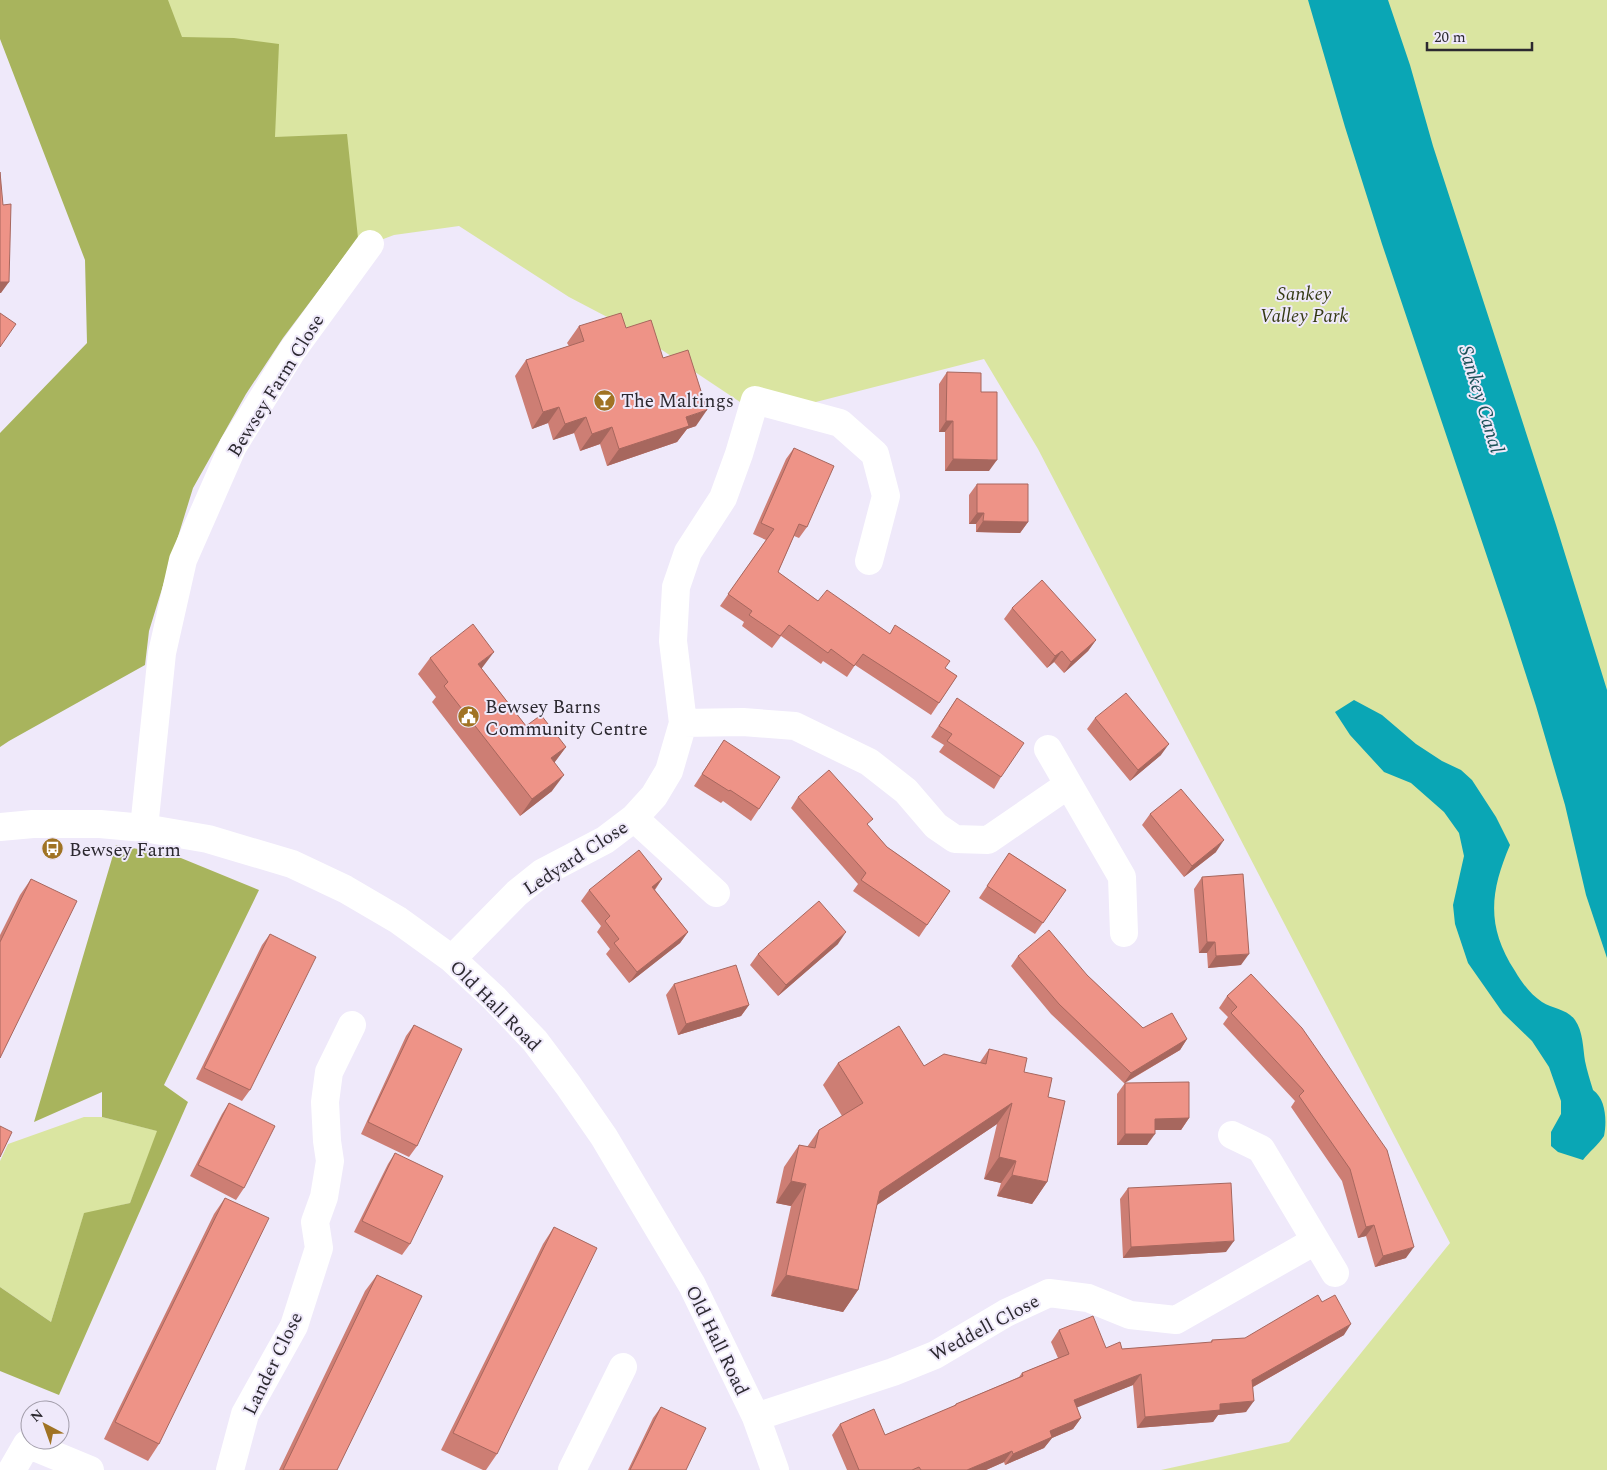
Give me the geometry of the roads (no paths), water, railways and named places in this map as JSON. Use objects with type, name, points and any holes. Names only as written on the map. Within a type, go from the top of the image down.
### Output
[{"type":"street","name":"Bewsey Farm Close","points":[[144,828],[162,653],[183,560],[233,446],[292,351],[370,244]]},
{"type":"street","name":"Ledyard Close","points":[[452,959],[518,893],[542,873],[605,840],[634,818],[654,796],[668,771],[683,723],[673,641],[676,587],[688,552],[723,498],[739,454],[754,400],[840,423],[874,454],[886,496],[868,561]]},
{"type":"street","points":[[683,723],[743,722],[795,726],[869,762],[906,791],[936,826],[955,839],[988,840],[1068,785]]},
{"type":"street","points":[[1048,749],[1122,877],[1124,933]]},
{"type":"street","name":"Ledyard Close","points":[[634,818],[716,893]]},
{"type":"street","name":"Old Hall Road","points":[[0,827],[33,824],[100,824],[144,828],[208,839],[292,864],[345,889],[398,920],[452,959],[494,998],[534,1041],[568,1085],[604,1137],[692,1285],[756,1417],[775,1470]]},
{"type":"street","name":"Lander Close","points":[[230,1470],[245,1414],[294,1326],[319,1248],[315,1222],[324,1197],[330,1160],[325,1102],[329,1072],[352,1026]]},
{"type":"street","points":[[1232,1135],[1261,1149],[1335,1273]]},
{"type":"street","name":"Weddell Close","points":[[756,1417],[893,1372],[927,1358],[1006,1313],[1049,1293],[1088,1298],[1130,1316],[1176,1320],[1316,1240]]},
{"type":"street","points":[[572,1470],[624,1367]]},
{"type":"street","points":[[12,1470],[27,1444],[90,1470]]},
{"type":"water","name":"Sankey Canal","points":[[1308,0],[1388,0],[1410,65],[1433,146],[1556,525],[1607,690],[1607,958],[1586,895],[1565,805],[1536,706],[1382,244]]},
{"type":"water","points":[[1354,700],[1382,715],[1416,744],[1442,761],[1461,770],[1472,780],[1496,817],[1510,845],[1498,878],[1494,909],[1495,924],[1506,955],[1530,992],[1542,1002],[1572,1016],[1578,1024],[1593,1090],[1601,1099],[1603,1105],[1605,1124],[1604,1136],[1583,1160],[1558,1152],[1551,1146],[1551,1132],[1561,1114],[1561,1101],[1549,1067],[1532,1041],[1503,1013],[1468,963],[1455,924],[1453,905],[1464,856],[1459,833],[1444,812],[1411,783],[1384,772],[1350,735],[1335,712]]},
{"type":"place","name":"The Maltings","points":[[605,400]]},
{"type":"place","name":"Bewsey Barns Community Centre","points":[[469,717]]},
{"type":"place","name":"Bewsey Farm","points":[[53,849]]},
{"type":"park label","name":"Sankey Valley Park","points":[[1304,304]]}]
